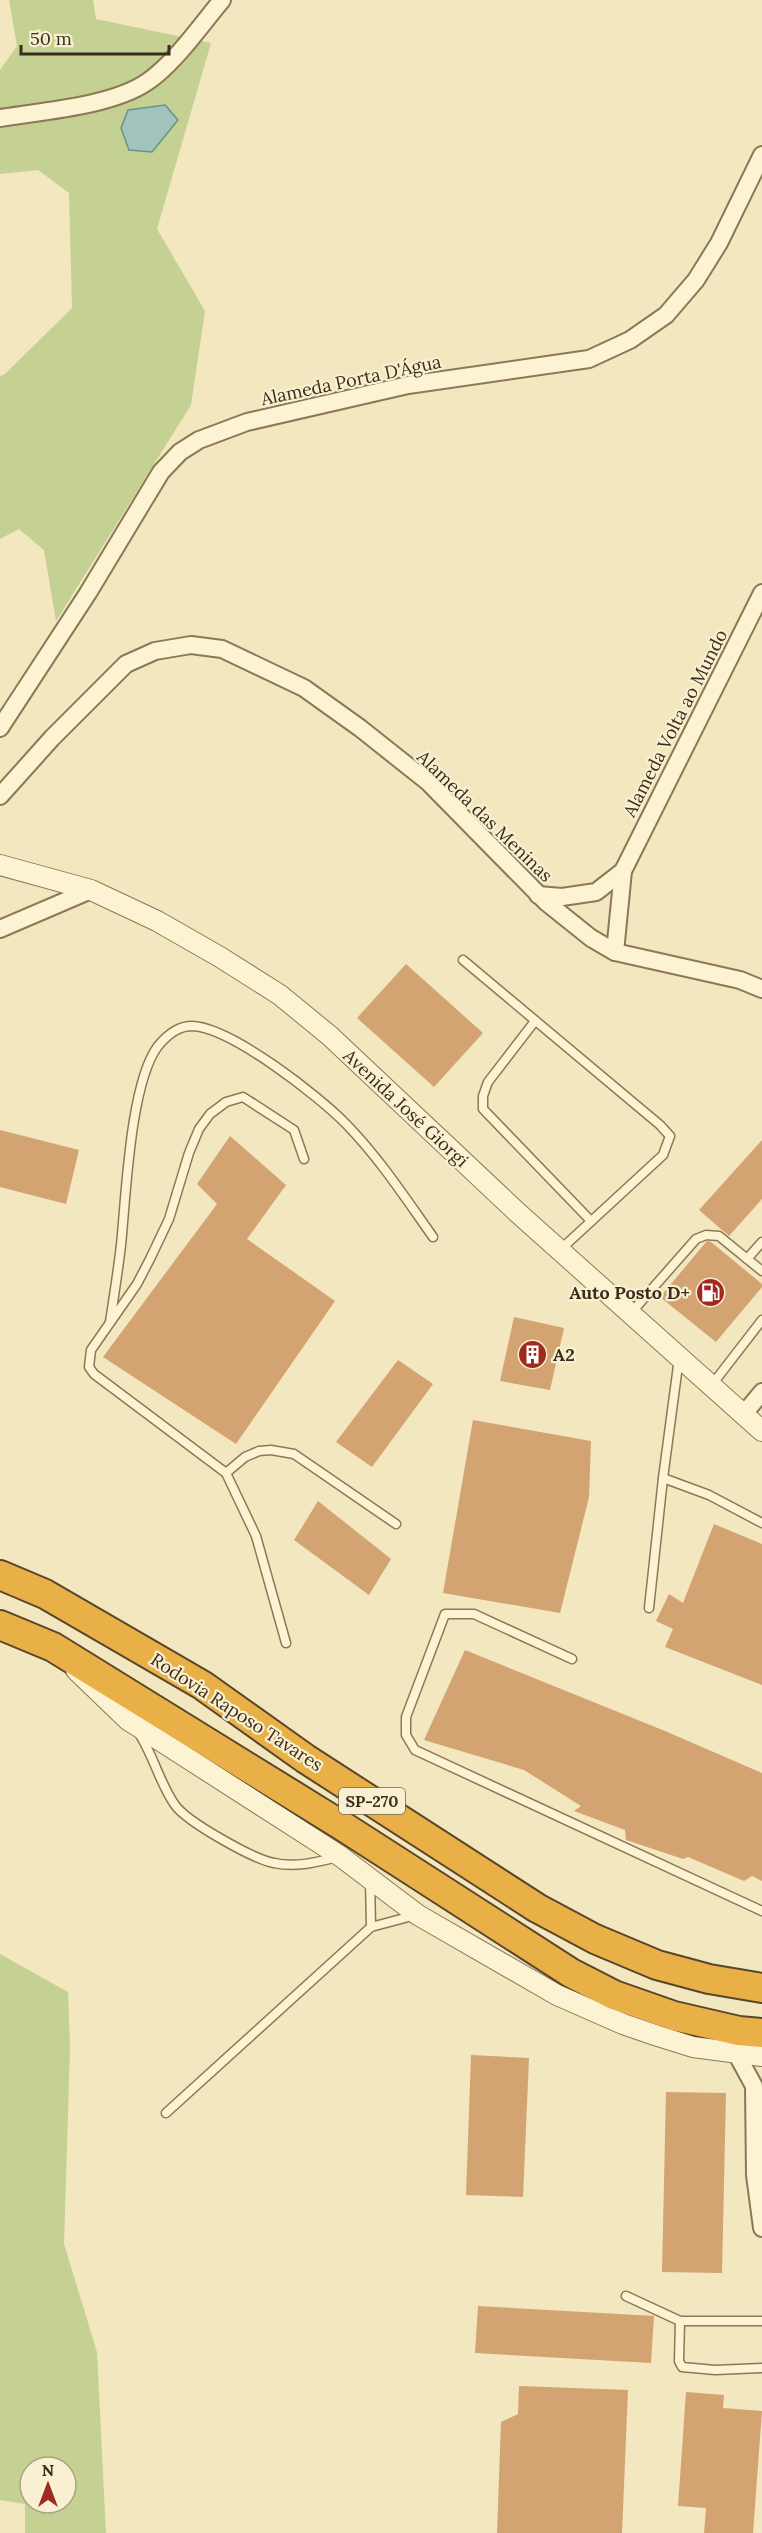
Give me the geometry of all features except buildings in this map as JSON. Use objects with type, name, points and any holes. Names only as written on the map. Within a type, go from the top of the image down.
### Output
[{"type":"highway","name":"Rodovia Raposo Tavares","points":[[0,1575],[45,1594],[202,1685],[306,1759],[537,1908],[596,1939],[657,1965],[709,1979],[762,1988]]},
{"type":"highway","name":"SP-270","points":[[0,1625],[53,1647],[341,1825],[572,1973],[614,1995],[674,2016],[739,2031],[762,2033]]},
{"type":"street","points":[[0,118],[113,98],[147,82],[180,51],[222,0]]},
{"type":"street","name":"Alameda Porta D'Água","points":[[0,728],[88,594],[161,472],[180,452],[199,440],[248,422],[408,385],[589,359],[630,340],[666,315],[696,280],[719,243],[762,155]]},
{"type":"street","name":"Alameda Volta ao Mundo","points":[[615,952],[623,871],[762,593]]},
{"type":"street","name":"Alameda das Meninas","points":[[0,796],[52,738],[126,664],[155,651],[191,645],[222,649],[304,688],[360,728],[428,782],[538,895],[564,918],[615,952],[740,980],[762,989]]},
{"type":"street","name":"Avenida José Giorgi","points":[[0,865],[91,890],[157,921],[280,995],[330,1036],[629,1315],[762,1431]]},
{"type":"street","name":"Alameda Volta ao Mundo","points":[[538,895],[562,897],[596,892],[623,871]]},
{"type":"street","points":[[0,929],[91,890]]},
{"type":"street","points":[[744,1415],[762,1392]]},
{"type":"street","points":[[53,1647],[128,1720],[340,1856],[418,1915],[557,1995],[592,2011],[693,2047],[762,2056]]},
{"type":"street","points":[[736,2053],[758,2082],[755,2175],[762,2228]]},
{"type":"lane","points":[[463,960],[670,1136],[663,1155],[559,1251]]},
{"type":"lane","points":[[535,1021],[488,1082],[483,1096],[483,1109],[591,1221]]},
{"type":"lane","points":[[109,1325],[137,1101],[158,1047],[175,1030],[192,1026],[218,1033],[239,1044],[303,1087],[347,1125],[387,1173],[433,1237]]},
{"type":"lane","points":[[286,1643],[256,1536],[226,1473],[94,1374],[89,1367],[88,1360],[91,1350],[150,1259],[169,1219],[189,1154],[199,1130],[210,1114],[226,1102],[243,1096],[294,1130],[304,1159]]},
{"type":"lane","points":[[629,1315],[696,1239],[706,1235],[719,1236],[762,1271]]},
{"type":"lane","points":[[747,1259],[762,1242]]},
{"type":"lane","points":[[710,1387],[762,1320]]},
{"type":"lane","points":[[650,1608],[663,1478],[679,1358]]},
{"type":"lane","points":[[226,1473],[245,1457],[259,1451],[271,1450],[294,1454],[396,1524]]},
{"type":"lane","points":[[663,1478],[709,1495],[762,1523]]},
{"type":"lane","points":[[572,1659],[474,1614],[445,1614],[406,1717],[406,1735],[415,1750],[762,1911]]},
{"type":"lane","points":[[128,1720],[147,1746],[175,1805],[186,1818],[259,1859],[274,1864],[296,1865],[340,1856]]},
{"type":"lane","points":[[370,1879],[371,1928]]},
{"type":"lane","points":[[166,2113],[371,1928],[418,1915]]},
{"type":"lane","points":[[626,2296],[680,2320],[762,2321]]},
{"type":"lane","points":[[680,2320],[682,2367],[715,2370],[762,2367]]},
{"type":"green space","points":[[9,0],[93,0],[96,19],[211,43],[157,229],[205,311],[191,405],[56,621],[44,550],[19,529],[0,539],[0,376],[5,374],[72,308],[69,193],[38,170],[0,174],[0,70],[17,46]]},
{"type":"green space","points":[[0,1954],[68,1992],[70,2047],[64,2244],[97,2352],[106,2533],[25,2533],[25,2515],[78,2515],[78,2455],[18,2455],[18,2503],[0,2500]]},
{"type":"water","points":[[165,105],[178,120],[152,152],[129,150],[121,128],[128,110]]},
{"type":"place","name":"Auto Posto D+","points":[[711,1292]]},
{"type":"place","name":"A2","points":[[532,1354]]}]
